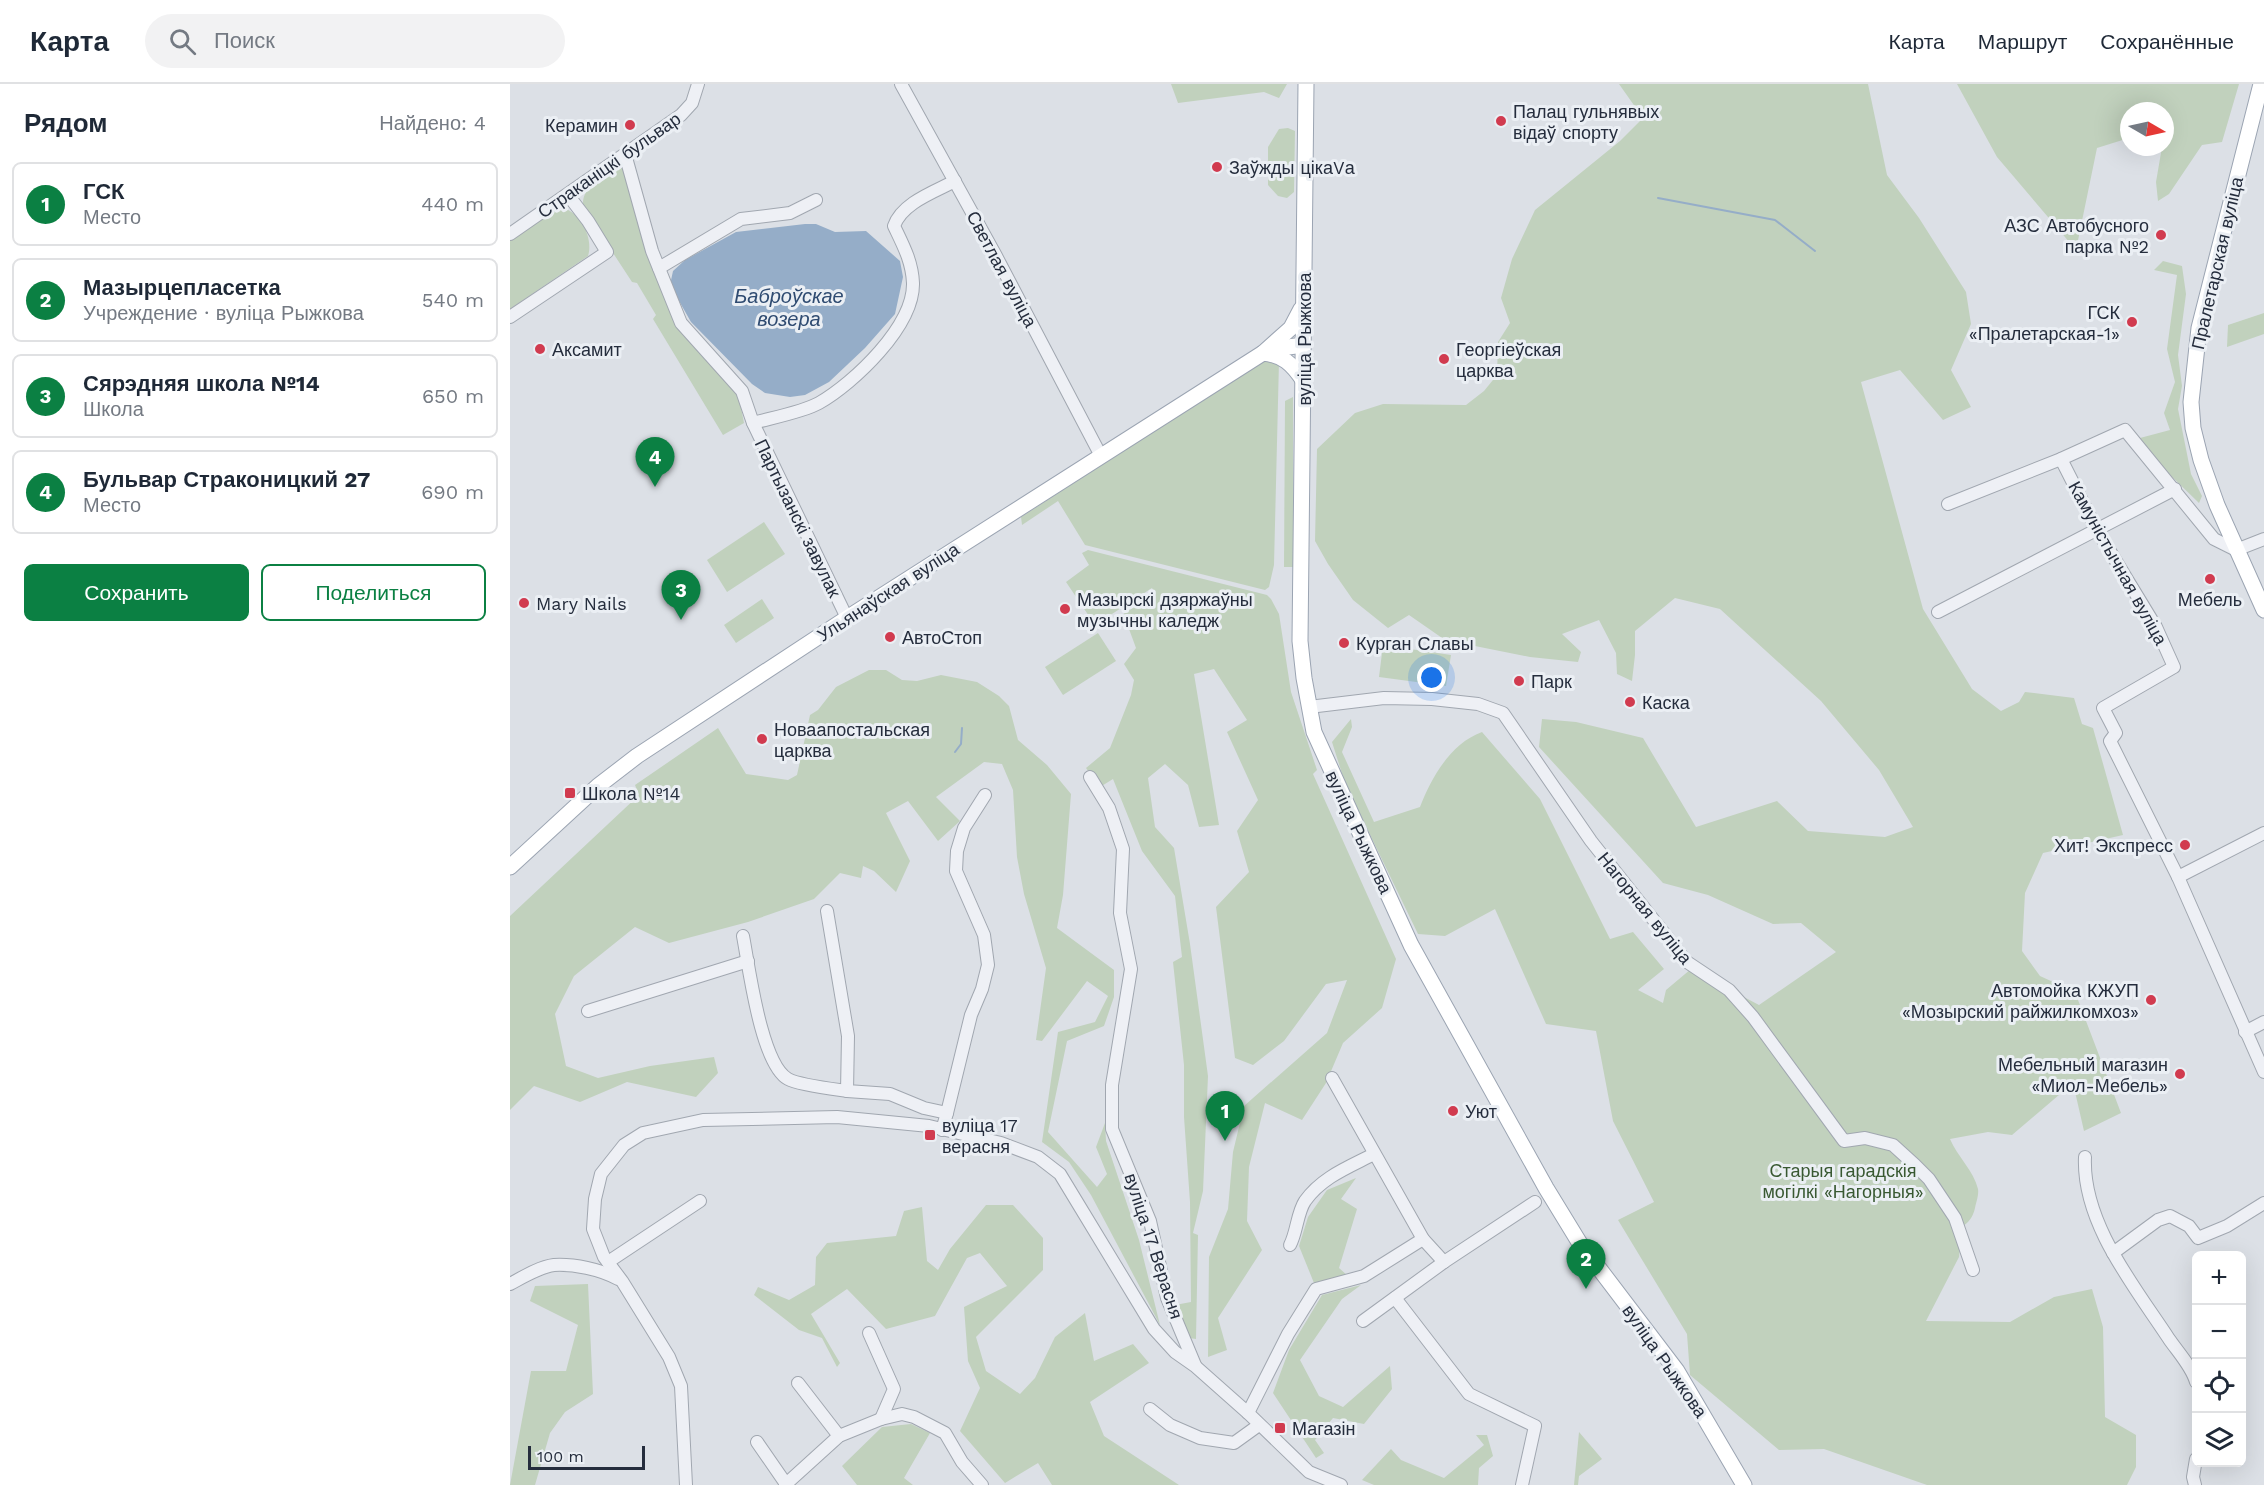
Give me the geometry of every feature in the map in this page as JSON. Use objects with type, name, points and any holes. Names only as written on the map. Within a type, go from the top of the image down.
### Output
[{"type":"main road","name":"вуліца Рыжкова","points":[[1305,84],[1300,641],[1314,732],[1412,945],[1546,1188],[1578,1242],[1677,1371],[1744,1485]]},
{"type":"main road","name":"Пралетарская вуліца","points":[[2261,84],[2199,328],[2191,402],[2193,428],[2201,460],[2236,550],[2264,610]]},
{"type":"main road","name":"Ульянаўская вуліца","points":[[510,867],[625,764],[847,618],[1263,353],[1295,322],[1303,304]]},
{"type":"main road","points":[[1281,336],[1298,339],[1303,345]]},
{"type":"main road","points":[[1263,353],[1303,345]]},
{"type":"main road","points":[[1263,353],[1280,356],[1290,362],[1303,380]]},
{"type":"street","name":"Светлая вуліца","points":[[901,84],[1101,456]]},
{"type":"street","name":"Страканіцкі бульвар","points":[[510,234],[681,115],[692,103],[700,85]]},
{"type":"street","points":[[625,154],[659,268],[681,323],[742,391],[753,423]]},
{"type":"street","name":"Партызанскі завулак","points":[[847,618],[753,423],[818,404],[854,378],[893,335],[908,309],[913,285],[911,261],[894,226],[898,215],[911,205],[955,181]]},
{"type":"street","points":[[510,317],[607,252],[588,221],[568,195]]},
{"type":"street","points":[[659,268],[741,219],[790,213],[816,200]]},
{"type":"street","points":[[1948,504],[2061,459],[2125,430],[2214,539],[2236,550],[2264,539]]},
{"type":"street","name":"Камуністычная вуліца","points":[[2061,459],[2097,530],[2156,627],[2174,667],[2103,708],[2116,733],[2110,741],[2178,877]]},
{"type":"street","points":[[1938,612],[2175,489]]},
{"type":"street","name":"Нагорная вуліца","points":[[1309,707],[1384,698],[1432,699],[1478,704],[1503,713],[1591,841],[1687,962],[1729,990],[1754,1017],[1844,1141],[1865,1138],[1893,1145],[1929,1179],[1955,1218],[1973,1270]]},
{"type":"street","name":"вуліца 17 Верасня","points":[[1090,777],[1109,808],[1123,849],[1120,912],[1131,969],[1112,1085],[1112,1129],[1150,1221],[1167,1298],[1195,1366]]},
{"type":"street","points":[[942,1130],[971,1015],[982,989],[988,965],[984,935],[956,871],[957,851],[964,828],[985,795]]},
{"type":"street","points":[[2264,835],[2178,877],[2264,1072]]},
{"type":"street","points":[[827,911],[848,1036],[847,1091]]},
{"type":"street","points":[[743,936],[759,1018],[768,1050],[779,1071],[789,1080],[847,1091],[890,1094],[924,1108],[947,1113]]},
{"type":"street","points":[[588,1011],[748,961]]},
{"type":"street","points":[[2245,1032],[2264,1022]]},
{"type":"street","points":[[1332,1078],[1423,1239],[1444,1263]]},
{"type":"street","name":"вуліца 17 Верасня","points":[[686,1485],[681,1386],[669,1357],[608,1262],[593,1229],[595,1199],[601,1174],[624,1145],[643,1132],[703,1119],[837,1117],[929,1126],[1001,1143],[1038,1157],[1060,1174],[1154,1329],[1175,1352],[1195,1366],[1248,1413],[1309,1472],[1341,1485]]},
{"type":"street","points":[[1290,1245],[1304,1202],[1328,1178],[1374,1154]]},
{"type":"street","points":[[2085,1157],[2084,1173],[2093,1208],[2113,1253],[2192,1376]]},
{"type":"street","points":[[608,1262],[700,1201]]},
{"type":"street","points":[[1364,1321],[1444,1263],[1535,1202]]},
{"type":"street","points":[[2113,1253],[2158,1221],[2170,1216],[2189,1226],[2198,1238],[2227,1226],[2264,1203]]},
{"type":"street","points":[[1248,1413],[1288,1335],[1316,1289],[1364,1276],[1423,1239]]},
{"type":"street","points":[[510,1284],[553,1265],[593,1269],[608,1273],[622,1281]]},
{"type":"street","points":[[1395,1298],[1469,1394],[1536,1426],[1522,1485]]},
{"type":"street","points":[[869,1334],[894,1389],[881,1419]]},
{"type":"street","points":[[798,1383],[839,1436]]},
{"type":"street","points":[[1150,1409],[1170,1425],[1200,1438],[1234,1443],[1259,1425]]},
{"type":"street","points":[[758,1442],[786,1484],[839,1436],[881,1419],[902,1414],[914,1417],[945,1433],[962,1462],[982,1485]]},
{"type":"street","points":[[2195,1467],[2193,1477],[2195,1485]]},
{"type":"green space","points":[[1171,84],[1287,84],[1279,98],[1264,92],[1178,103]]},
{"type":"green space","name":"Старыя гарадскія могілкі «Нагорныя»","points":[[1619,84],[1868,84],[1887,175],[1919,218],[1966,292],[1971,324],[1951,370],[1971,407],[1943,420],[1900,370],[1861,382],[1923,609],[1972,689],[2001,711],[2019,702],[2025,692],[2074,698],[2082,724],[2093,728],[2123,835],[2043,853],[2025,893],[2022,951],[2040,976],[2075,992],[2121,1113],[2084,1131],[2073,1083],[2012,1135],[1988,1132],[1950,1139],[1973,1176],[1978,1194],[1973,1214],[1962,1227],[1959,1257],[1926,1321],[2010,1322],[2054,1297],[2092,1289],[2103,1327],[2105,1417],[2136,1435],[2136,1467],[2127,1485],[1927,1485],[1824,1449],[1779,1450],[1690,1375],[1687,1334],[1618,1220],[1654,1202],[1613,1121],[1596,1031],[1546,1024],[1495,909],[1445,936],[1418,934],[1345,783],[1332,742],[1351,719],[1352,727],[1342,752],[1374,822],[1420,807],[1443,763],[1461,744],[1482,732],[1540,799],[1610,939],[1633,932],[1664,969],[1638,990],[1663,1003],[1666,990],[1691,969],[1759,1005],[1836,952],[1801,923],[1773,924],[1708,895],[1663,883],[1539,747],[1542,719],[1576,722],[1643,738],[1696,827],[1777,801],[1808,831],[1885,837],[1913,827],[1879,770],[1821,701],[1720,609],[1675,598],[1635,631],[1632,681],[1617,674],[1616,653],[1599,620],[1562,634],[1581,652],[1578,662],[1530,657],[1445,640],[1409,615],[1388,628],[1353,600],[1315,541],[1317,449],[1355,413],[1383,404],[1466,405],[1484,391],[1497,375],[1498,342],[1510,323],[1501,298],[1512,259],[1535,210],[1620,141],[1643,118]]},
{"type":"green space","points":[[1957,84],[2239,84],[2222,142],[2202,145],[2169,194],[2158,201],[2156,182],[2160,156],[2174,156],[2174,102],[2120,102],[2120,141],[2097,148],[2076,250],[1997,157]]},
{"type":"green space","points":[[1288,128],[1295,131],[1294,192],[1287,198],[1278,196],[1268,185],[1268,147],[1279,129]]},
{"type":"green space","points":[[623,164],[678,326],[738,392],[744,423],[723,435],[653,319],[656,315],[637,283],[632,282],[583,207],[583,199],[590,186]]},
{"type":"green space","points":[[558,208],[572,213],[583,225],[589,241],[588,256],[510,309],[510,241]]},
{"type":"green space","points":[[2163,261],[2182,266],[2186,294],[2178,355],[2182,386],[2178,409],[2191,474],[2202,496],[2199,503],[2165,470],[2140,438],[2170,430],[2164,413],[2175,382],[2167,349],[2177,275],[2154,270]]},
{"type":"green space","points":[[2264,313],[2264,334],[2227,347],[2228,325]]},
{"type":"green space","points":[[1263,361],[1279,361],[1274,565],[1269,587],[1265,590],[1085,545],[1058,501],[1022,525],[1021,517]]},
{"type":"green space","points":[[1293,397],[1293,567],[1284,567],[1285,401]]},
{"type":"green space","points":[[764,522],[785,554],[727,592],[707,560]]},
{"type":"green space","points":[[1088,550],[1267,595],[1271,599],[1279,614],[1291,692],[1317,770],[1313,774],[1396,959],[1382,1008],[1343,1043],[1326,1083],[1302,1120],[1265,1103],[1249,1167],[1247,1221],[1262,1250],[1218,1318],[1227,1350],[1208,1357],[1209,1257],[1228,1209],[1233,1152],[1244,1106],[1327,1033],[1347,980],[1326,984],[1284,1041],[1253,1065],[1235,1058],[1216,907],[1249,872],[1237,831],[1258,800],[1227,732],[1247,720],[1214,669],[1194,674],[1219,825],[1199,827],[1188,785],[1165,764],[1148,778],[1155,827],[1174,848],[1208,1076],[1203,1191],[1193,1233],[1198,1235],[1196,1339],[1189,1338],[1175,1305],[1191,1302],[1190,1202],[1184,1117],[1184,1065],[1173,962],[1182,957],[1175,896],[1142,851],[1113,779],[1100,787],[1086,768],[1110,748],[1131,695],[1134,680],[1124,664],[1136,648],[1129,629],[1117,618],[1155,594],[1152,588],[1095,625],[1066,582],[1089,565],[1082,553]]},
{"type":"green space","points":[[762,599],[774,618],[736,643],[724,625]]},
{"type":"green space","points":[[1098,633],[1116,661],[1063,695],[1045,667]]},
{"type":"green space","points":[[1383,645],[1451,655],[1446,686],[1379,677]]},
{"type":"green space","points":[[869,670],[886,670],[902,680],[917,681],[941,675],[977,682],[999,696],[1009,706],[1018,740],[1047,765],[1071,794],[1063,895],[1057,928],[1114,970],[1114,997],[1104,1026],[1067,1041],[1048,1132],[1097,1187],[1107,1174],[1096,1147],[1105,1123],[1106,1141],[1139,1240],[1160,1325],[1091,1195],[1069,1162],[1042,1142],[1058,1032],[1095,1022],[1108,996],[1087,981],[1042,1041],[1036,1040],[1046,968],[1024,894],[1017,857],[1013,790],[1002,764],[984,762],[936,797],[960,821],[938,841],[908,801],[886,813],[910,861],[896,892],[874,871],[863,866],[861,878],[840,873],[814,899],[748,922],[669,943],[635,927],[574,976],[555,1014],[566,1066],[598,1078],[650,1066],[714,1057],[718,1073],[696,1097],[627,1082],[580,1102],[534,1086],[510,1110],[510,916],[639,795],[635,785],[718,728],[746,774],[788,780],[797,775],[810,715],[818,710],[836,687]]},
{"type":"green space","points":[[1356,1178],[1341,1199],[1357,1209],[1339,1268],[1348,1276],[1314,1283],[1299,1246],[1308,1217],[1327,1190]]},
{"type":"green space","points":[[986,1205],[1013,1205],[1043,1238],[1043,1270],[976,1337],[986,1371],[1020,1394],[1035,1378],[1055,1337],[1085,1313],[1094,1361],[1133,1344],[1149,1363],[1090,1402],[1104,1436],[1179,1485],[1052,1485],[1038,1463],[1005,1483],[960,1431],[980,1388],[968,1361],[964,1307],[1007,1286],[980,1253],[967,1258],[935,1316],[886,1329],[847,1289],[811,1314],[840,1363],[837,1367],[822,1338],[799,1330],[754,1295],[758,1287],[789,1300],[815,1285],[816,1257],[827,1243],[896,1236],[904,1211],[922,1207],[927,1261],[938,1270],[950,1249]]},
{"type":"green space","points":[[588,1284],[593,1394],[565,1412],[550,1433],[535,1485],[510,1485],[531,1371],[566,1371],[578,1325],[530,1301],[535,1286]]},
{"type":"green space","points":[[1361,1285],[1342,1299],[1300,1360],[1319,1396],[1343,1407],[1390,1366],[1392,1389],[1364,1424],[1333,1418],[1315,1440],[1324,1453],[1316,1458],[1273,1393],[1289,1350],[1322,1295]]},
{"type":"green space","points":[[911,1424],[930,1433],[904,1478],[913,1485],[857,1485],[842,1466],[882,1427]]},
{"type":"green space","points":[[1579,1432],[1602,1459],[1579,1476],[1578,1485],[1574,1485]]},
{"type":"green space","points":[[1476,1435],[1487,1435],[1493,1456],[1479,1468],[1478,1485],[1374,1485],[1362,1480],[1391,1449],[1401,1460],[1444,1478],[1484,1445]]},
{"type":"water","name":"Баброўскае возера","points":[[816,224],[835,232],[866,231],[900,261],[903,277],[895,314],[865,348],[829,382],[805,395],[790,397],[765,393],[752,384],[691,322],[670,285],[673,271],[685,260],[736,232]]},
{"type":"waterway","points":[[1658,198],[1775,220],[1815,251]]},
{"type":"waterway","points":[[955,752],[961,744],[962,728]]},
{"type":"place","name":"Палац гульнявых відаў спорту","points":[[1501,121]]},
{"type":"place","name":"Керамин","points":[[630,125]]},
{"type":"place","name":"Заўжды цікаVа","points":[[1217,167]]},
{"type":"place","name":"АЗС Автобусного парка №2","points":[[2161,235]]},
{"type":"place","name":"ГСК «Пралетарская-1»","points":[[2132,322]]},
{"type":"place","name":"Аксамит","points":[[540,349]]},
{"type":"place","name":"Георгіеўская царква","points":[[1444,359]]},
{"type":"place","name":"Бульвар Страконицкий 27","points":[[655,487]]},
{"type":"place","name":"Мебель","points":[[2210,579]]},
{"type":"place","name":"Mary Nails","points":[[524,603]]},
{"type":"place","name":"Мазырскі дзяржаўны музычны каледж","points":[[1065,609]]},
{"type":"place","name":"Сярэдняя школа №14","points":[[681,620]]},
{"type":"place","name":"АвтоСтоп","points":[[890,637]]},
{"type":"place","name":"Курган Славы","points":[[1344,643]]},
{"type":"place","name":"Парк","points":[[1519,681]]},
{"type":"place","name":"Каска","points":[[1630,702]]},
{"type":"place","name":"Новаапостальская царква","points":[[762,739]]},
{"type":"place","name":"Школа №14","points":[[570,793]]},
{"type":"place","name":"Хит! Экспресс","points":[[2185,845]]},
{"type":"place","name":"Автомойка КЖУП «Мозырский райжилкомхоз»","points":[[2151,1000]]},
{"type":"place","name":"Мебельный магазин «Миол-Мебель»","points":[[2180,1074]]},
{"type":"place","name":"Уют","points":[[1453,1111]]},
{"type":"place","name":"вуліца 17 верасня","points":[[930,1135]]},
{"type":"place","name":"ГСК","points":[[1225,1141]]},
{"type":"place","name":"Мазырцепласетка","points":[[1586,1289]]},
{"type":"place","name":"Магазін","points":[[1280,1428]]}]
